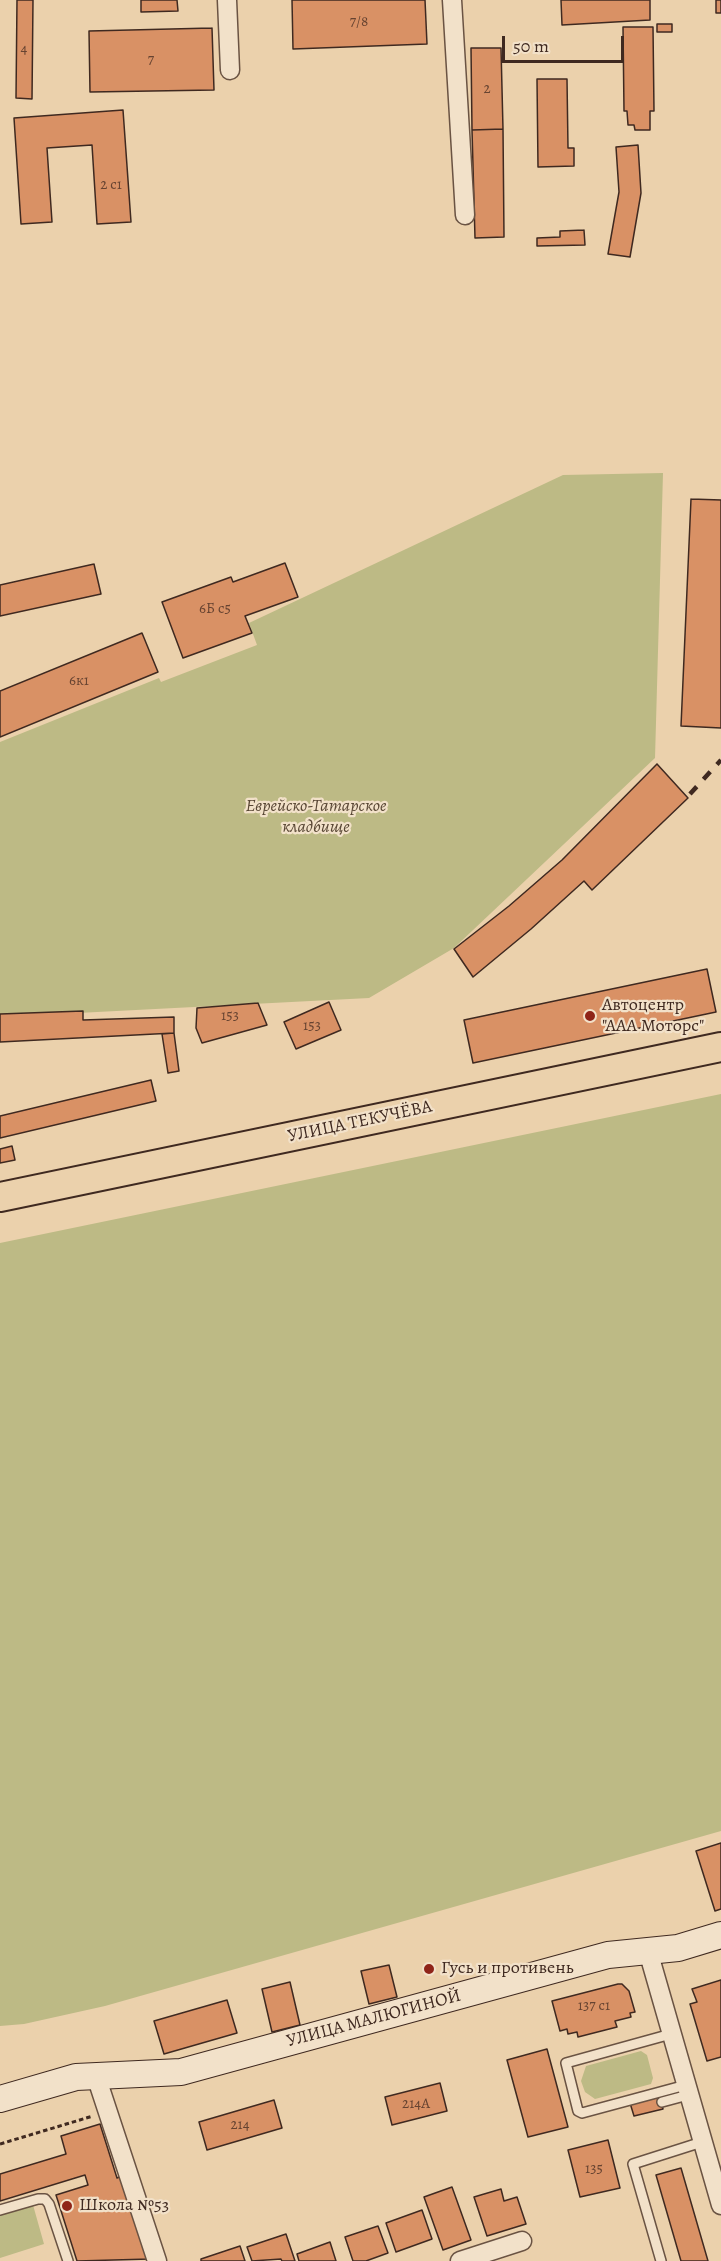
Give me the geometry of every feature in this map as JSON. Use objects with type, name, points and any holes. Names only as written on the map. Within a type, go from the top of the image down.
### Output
[{"type":"main road","name":"УЛИЦА ТЕКУЧЁВА","points":[[0,1197],[721,1047]]},
{"type":"main road","name":"УЛИЦА МАЛЮГИНОЙ","points":[[0,2099],[76,2077],[181,2072],[608,1955],[678,1948],[721,1935]]},
{"type":"street","points":[[226,0],[230,70]]},
{"type":"street","points":[[452,0],[465,215]]},
{"type":"street","points":[[648,1951],[702,2142],[715,2166],[721,2205]]},
{"type":"street","points":[[96,2076],[124,2169],[157,2261]]},
{"type":"street","points":[[460,2261],[522,2241]]},
{"type":"lane","points":[[671,2034],[568,2061],[566,2065],[578,2111],[582,2113],[687,2090]]},
{"type":"lane","points":[[662,2102],[687,2090]]},
{"type":"lane","points":[[661,2261],[633,2164],[702,2142]]},
{"type":"lane","points":[[0,2210],[45,2199],[49,2204],[68,2261]]},
{"type":"path","points":[[0,2144],[98,2115]]},
{"type":"green space","name":"Еврейско-Татарское кладбище","points":[[663,473],[655,758],[454,948],[369,998],[0,1017],[0,742],[159,678],[161,682],[257,645],[249,623],[563,475]]},
{"type":"green space","points":[[721,1094],[721,1831],[105,2006],[24,2024],[0,2026],[0,1243]]},
{"type":"green space","points":[[641,2051],[647,2055],[653,2078],[651,2084],[595,2099],[585,2092],[581,2081],[586,2066]]},
{"type":"green space","points":[[33,2205],[44,2244],[0,2258],[0,2215]]},
{"type":"building","points":[[17,0],[33,0],[32,99],[16,98]]},
{"type":"building","points":[[141,0],[177,0],[178,11],[141,12]]},
{"type":"building","points":[[292,0],[425,0],[427,44],[293,49]]},
{"type":"building","points":[[561,0],[650,0],[650,20],[562,25]]},
{"type":"building","points":[[716,0],[721,0],[721,13],[716,13]]},
{"type":"building","points":[[657,24],[672,24],[672,32],[657,32]]},
{"type":"building","points":[[623,27],[653,27],[654,111],[650,111],[650,130],[635,130],[634,125],[628,125],[627,111],[624,111]]},
{"type":"building","points":[[212,28],[214,90],[90,92],[89,31]]},
{"type":"building","points":[[471,48],[501,48],[503,129],[472,130]]},
{"type":"building","points":[[537,79],[567,79],[568,148],[574,148],[574,166],[538,167]]},
{"type":"building","points":[[123,110],[131,222],[97,224],[92,145],[47,148],[52,222],[21,224],[14,118]]},
{"type":"building","points":[[503,129],[504,237],[475,238],[472,130]]},
{"type":"building","points":[[638,145],[641,193],[630,257],[608,254],[619,192],[616,147]]},
{"type":"building","points":[[584,230],[585,245],[537,246],[537,238],[560,237],[560,231]]},
{"type":"building","points":[[691,499],[721,500],[721,728],[681,726]]},
{"type":"building","points":[[285,563],[298,597],[245,616],[252,633],[183,658],[162,602],[231,577],[233,582]]},
{"type":"building","points":[[94,564],[101,594],[0,616],[0,585]]},
{"type":"building","points":[[142,633],[158,672],[0,737],[0,691]]},
{"type":"building","points":[[657,764],[688,798],[592,890],[584,881],[473,977],[454,949],[562,860]]},
{"type":"building","name":"Автоцентр \"ААА Моторс\"","points":[[707,969],[716,1012],[473,1063],[464,1020]]},
{"type":"building","points":[[329,1002],[341,1030],[296,1049],[284,1022]]},
{"type":"building","points":[[258,1003],[267,1025],[202,1043],[196,1028],[197,1008]]},
{"type":"building","points":[[83,1011],[83,1020],[174,1017],[174,1033],[0,1042],[0,1014]]},
{"type":"building","points":[[174,1033],[179,1071],[168,1073],[162,1034]]},
{"type":"building","points":[[151,1080],[156,1101],[0,1138],[0,1116]]},
{"type":"building","points":[[12,1146],[15,1160],[0,1163],[0,1149]]},
{"type":"building","points":[[721,1843],[721,1909],[715,1911],[696,1851]]},
{"type":"building","points":[[389,1965],[397,1997],[369,2004],[361,1971]]},
{"type":"building","points":[[721,1980],[721,2057],[707,2061],[690,2004],[697,2002],[692,1989]]},
{"type":"building","points":[[290,1982],[300,2025],[272,2032],[262,1989]]},
{"type":"building","points":[[622,1984],[629,1991],[635,2012],[630,2013],[631,2017],[615,2021],[617,2027],[578,2037],[577,2032],[568,2034],[567,2029],[560,2031],[552,2001]]},
{"type":"building","points":[[227,2000],[237,2033],[164,2054],[154,2021]]},
{"type":"building","points":[[547,2049],[568,2127],[528,2137],[507,2060]]},
{"type":"building","points":[[440,2083],[447,2111],[392,2125],[385,2097]]},
{"type":"building","points":[[660,2095],[663,2109],[634,2116],[630,2103]]},
{"type":"building","points":[[274,2100],[282,2128],[207,2150],[199,2122]]},
{"type":"building","points":[[100,2124],[117,2178],[124,2175],[150,2259],[77,2261],[56,2195],[88,2185],[85,2175],[0,2201],[0,2174],[66,2154],[61,2136]]},
{"type":"building","points":[[608,2140],[620,2188],[580,2197],[568,2150]]},
{"type":"building","points":[[681,2168],[708,2261],[681,2261],[656,2175]]},
{"type":"building","points":[[452,2187],[471,2240],[443,2250],[424,2197]]},
{"type":"building","points":[[501,2189],[504,2201],[517,2197],[526,2224],[487,2236],[474,2197]]},
{"type":"building","points":[[422,2210],[432,2239],[396,2252],[386,2223]]},
{"type":"building","points":[[378,2226],[388,2253],[366,2261],[353,2261],[345,2237]]},
{"type":"building","points":[[286,2234],[295,2261],[282,2261],[281,2259],[252,2261],[247,2247]]},
{"type":"building","points":[[330,2242],[336,2261],[299,2261],[297,2254]]},
{"type":"building","points":[[240,2246],[245,2261],[201,2261],[201,2259]]},
{"type":"railway","points":[[690,794],[721,760]]},
{"type":"place","name":"Автоцентр \"ААА Моторс\"","points":[[590,1016]]},
{"type":"place","name":"Гусь и противень","points":[[429,1969]]},
{"type":"place","name":"Школа №53","points":[[67,2206]]}]
